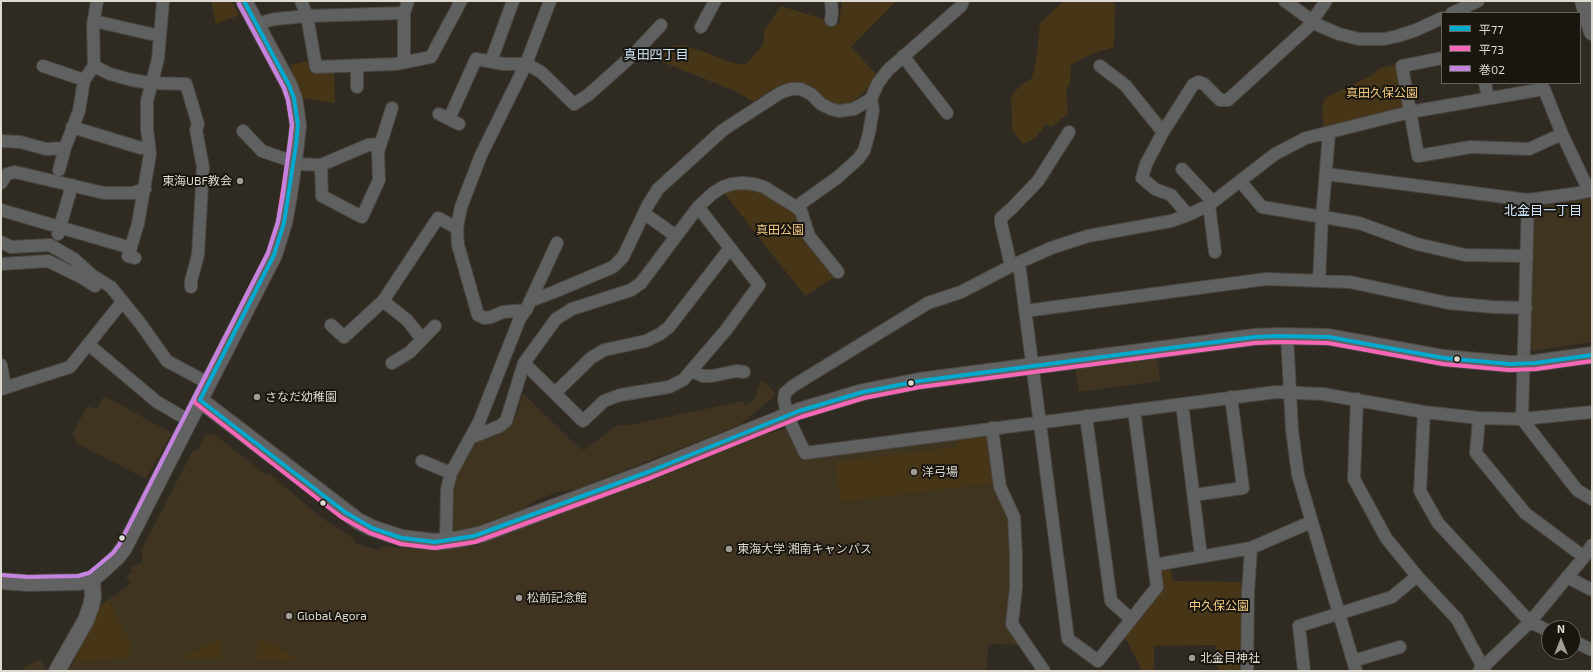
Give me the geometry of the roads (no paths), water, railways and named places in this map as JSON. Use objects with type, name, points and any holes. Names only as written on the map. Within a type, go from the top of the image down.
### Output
[{"type":"street","points":[[59,170],[72,128],[80,111],[84,80],[94,66],[94,21],[97,1]]},
{"type":"street","points":[[1,210],[59,231],[133,253],[150,154],[147,129],[147,101],[158,59],[164,1]]},
{"type":"street","points":[[1,581],[73,583],[92,579],[111,564],[124,548],[274,255],[284,224],[294,162],[298,125],[294,98],[289,85],[244,1]]},
{"type":"street","points":[[301,1],[307,16],[316,67],[396,64],[432,57],[461,1]]},
{"type":"street","points":[[404,62],[404,13],[408,1]]},
{"type":"street","points":[[491,60],[513,1]]},
{"type":"street","points":[[550,1],[526,64],[481,155],[461,207],[456,228],[458,245],[478,315],[484,318],[528,305],[554,292],[613,267],[623,257],[648,205],[658,189],[723,130],[780,93],[791,89],[801,89],[811,94],[821,104],[839,111],[854,109],[870,99],[878,83],[902,56],[961,6],[963,1]]},
{"type":"street","points":[[701,27],[714,1]]},
{"type":"street","points":[[831,1],[831,20]]},
{"type":"street","points":[[1285,1],[1313,22],[1339,34],[1359,39],[1371,40],[1398,36],[1416,30],[1441,18]]},
{"type":"street","points":[[1188,215],[1171,195],[1155,189],[1142,178],[1146,164],[1193,85],[1198,82],[1204,84],[1220,100],[1228,100],[1313,22],[1326,1]]},
{"type":"street","points":[[1583,1],[1592,32]]},
{"type":"street","points":[[1455,12],[1474,6]]},
{"type":"street","points":[[256,24],[307,16],[404,13]]},
{"type":"street","points":[[94,21],[160,36]]},
{"type":"street","points":[[449,119],[476,59],[491,60],[504,64],[526,64],[541,72],[574,104],[588,95],[633,55],[661,25]]},
{"type":"street","points":[[902,56],[947,113]]},
{"type":"street","points":[[1441,58],[1402,66],[1418,156],[1471,147],[1529,149],[1562,134]]},
{"type":"street","points":[[43,66],[84,80]]},
{"type":"street","points":[[94,66],[110,74],[151,83],[186,84],[198,124],[196,130],[203,167],[198,255],[191,281],[191,287]]},
{"type":"street","points":[[356,87],[357,66]]},
{"type":"street","points":[[1100,66],[1125,86],[1164,132]]},
{"type":"street","points":[[1485,84],[1488,98]]},
{"type":"street","points":[[1326,174],[1528,200],[1590,190],[1562,134],[1544,88],[1538,86],[1488,98],[1410,112],[1306,138],[1275,154],[1211,204],[1171,221],[1088,236],[1051,248],[962,292],[928,303],[792,386],[785,393],[784,399],[787,415],[805,453],[1276,392],[1323,394],[1424,412],[1479,418],[1522,419],[1592,412]]},
{"type":"street","points":[[796,207],[838,177],[858,159],[864,151],[873,110],[870,99]]},
{"type":"street","points":[[321,165],[322,196],[362,217],[379,180],[378,152],[392,108]]},
{"type":"street","points":[[72,128],[141,148]]},
{"type":"street","points":[[243,131],[262,151],[300,164],[321,165],[368,145],[380,144]]},
{"type":"street","points":[[1069,132],[1038,181],[1001,218],[1001,223],[1015,265],[1025,311],[1068,639],[1098,661],[1157,587],[1134,410]]},
{"type":"street","points":[[1319,280],[1322,217],[1329,133]]},
{"type":"street","points":[[1,141],[20,142],[46,149],[65,148]]},
{"type":"street","points":[[1,183],[7,174],[15,172],[104,193],[133,193],[145,189]]},
{"type":"street","points":[[1189,172],[1211,204],[1215,252]]},
{"type":"street","points":[[1240,181],[1262,207],[1359,223],[1417,244],[1465,254],[1527,256]]},
{"type":"street","points":[[470,438],[500,426],[506,421],[524,363],[556,319],[572,309],[631,290],[641,283],[698,207],[713,193],[732,184],[754,184],[764,187],[801,211],[809,236],[838,272]]},
{"type":"street","points":[[59,231],[72,186]]},
{"type":"street","points":[[1528,200],[1522,419],[1577,490],[1592,499]]},
{"type":"street","points":[[524,363],[583,421],[604,402],[620,395],[669,387],[683,380],[726,330],[759,285],[698,207]]},
{"type":"street","points":[[645,214],[676,236]]},
{"type":"street","points":[[331,325],[344,337],[383,301],[438,218],[456,228]]},
{"type":"street","points":[[1,242],[11,247],[50,245],[74,259],[93,276],[111,287],[118,294],[167,361],[208,383]]},
{"type":"street","points":[[446,541],[447,490],[451,473],[488,402],[520,318],[528,305],[557,243]]},
{"type":"street","points":[[555,393],[591,358],[604,350],[646,341],[660,334],[669,327],[730,248]]},
{"type":"street","points":[[1,264],[48,261],[118,294]]},
{"type":"street","points":[[1025,311],[1266,279],[1350,282],[1448,303],[1526,308]]},
{"type":"street","points":[[1,365],[3,388],[70,367],[88,344],[118,294]]},
{"type":"street","points":[[383,301],[407,320],[422,339]]},
{"type":"street","points":[[392,363],[410,352],[435,326]]},
{"type":"street","points":[[200,400],[358,521],[372,528],[402,538],[419,541],[446,541],[474,536],[500,527],[648,472],[787,415],[863,392],[918,381],[1254,337],[1287,335],[1329,337],[1451,358],[1490,362],[1523,363],[1571,359],[1592,355]]},
{"type":"street","points":[[1287,335],[1292,430],[1298,475],[1354,666],[1400,647]]},
{"type":"street","points":[[88,344],[157,402],[190,421]]},
{"type":"street","points":[[692,371],[703,376],[712,376],[736,371],[744,372]]},
{"type":"street","points":[[1194,495],[1243,488],[1231,398]]},
{"type":"street","points":[[1357,399],[1354,479],[1386,538],[1417,576],[1457,619],[1482,670],[1530,622],[1584,557],[1592,544]]},
{"type":"street","points":[[1182,404],[1201,556]]},
{"type":"street","points":[[1424,412],[1420,491],[1438,523],[1530,622],[1541,627]]},
{"type":"street","points":[[1086,416],[1111,601],[1131,619]]},
{"type":"street","points":[[1479,418],[1476,453],[1525,513],[1584,557]]},
{"type":"street","points":[[992,428],[1000,487],[1014,517],[1016,588],[1011,620],[1012,624],[1044,671]]},
{"type":"street","points":[[422,461],[451,473]]},
{"type":"street","points":[[1154,565],[1251,548],[1311,522]]},
{"type":"street","points":[[1246,671],[1248,592],[1251,548]]},
{"type":"street","points":[[1304,671],[1298,626],[1392,598],[1417,576]]},
{"type":"street","points":[[1567,577],[1592,590]]},
{"type":"street","points":[[57,671],[88,613],[93,598],[92,579]]},
{"type":"street","points":[[1581,645],[1592,650]]},
{"type":"place","name":"東海UBF教会","points":[[240,181]]},
{"type":"place","name":"さなだ幼稚園","points":[[257,397]]},
{"type":"place","name":"洋弓場","points":[[914,472]]},
{"type":"place","name":"東海大学 湘南キャンパス","points":[[729,549]]},
{"type":"place","name":"松前記念館","points":[[519,598]]},
{"type":"place","name":"Global Agora","points":[[289,616]]},
{"type":"place","name":"北金目神社","points":[[1192,658]]},
{"type":"district","name":"真田四丁目","points":[[656,55]]},
{"type":"district","name":"北金目一丁目","points":[[1543,211]]},
{"type":"park label","name":"真田久保公園","points":[[1382,93]]},
{"type":"park label","name":"真田公園","points":[[780,230]]},
{"type":"park label","name":"中久保公園","points":[[1219,606]]}]
